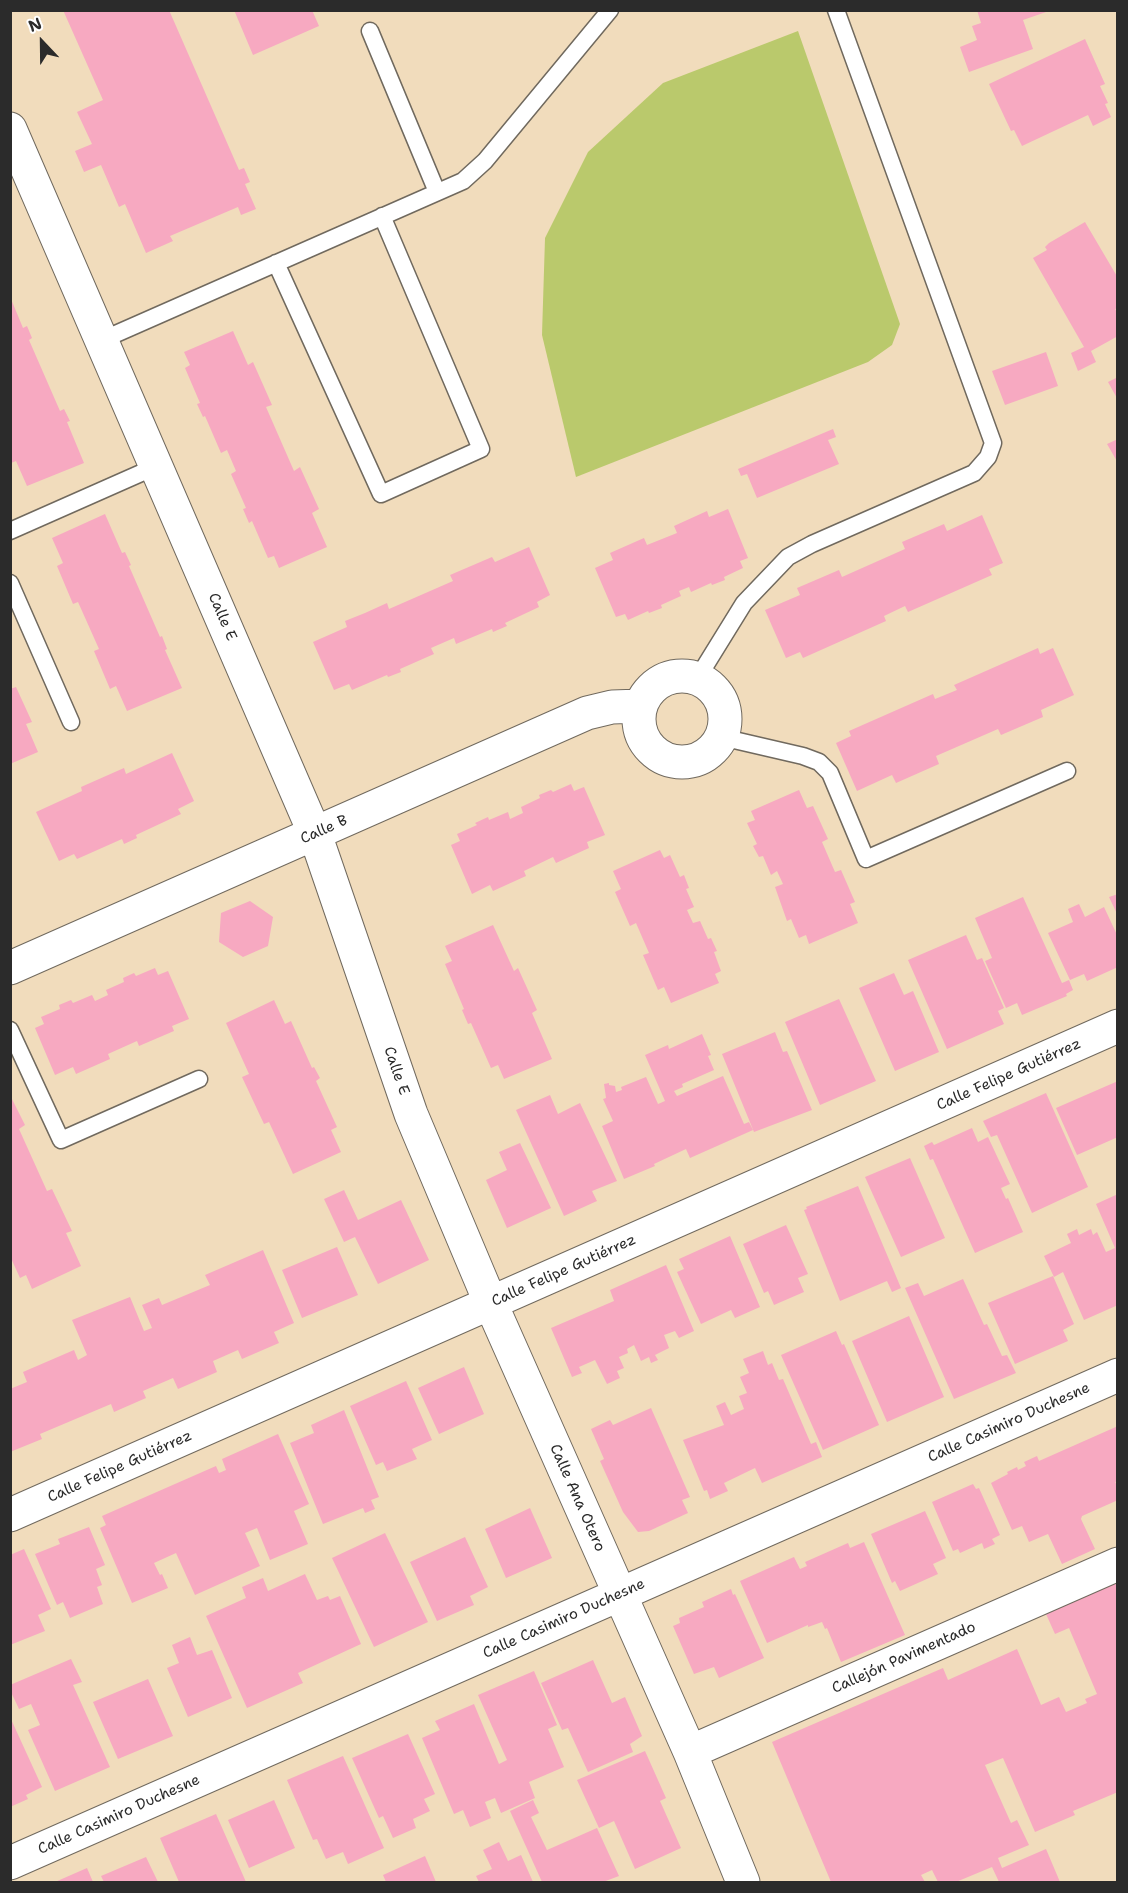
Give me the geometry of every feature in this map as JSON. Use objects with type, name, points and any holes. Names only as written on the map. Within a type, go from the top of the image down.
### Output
[{"type":"street","name":"Calle E","points":[[10,129],[315,834],[411,1114]]},
{"type":"street","points":[[684,676],[698,679],[710,686],[718,696],[724,710],[725,723],[721,737],[713,748],[701,757],[688,761],[660,756],[649,747],[642,734],[639,720],[641,706],[647,693],[670,677],[684,676]]},
{"type":"street","name":"Calle B","points":[[10,968],[586,713],[612,707],[641,706]]},
{"type":"street","name":"Calle Felipe Gutiérrez","points":[[10,1515],[1118,1026]]},
{"type":"street","name":"Calle Ana Otero","points":[[411,1114],[492,1304],[690,1752],[743,1882]]},
{"type":"street","name":"Calle Casimiro Duchesne","points":[[10,1863],[1118,1375]]},
{"type":"street","name":"Callejón Pavimentado","points":[[690,1752],[1118,1564]]},
{"type":"lane","points":[[102,340],[463,181],[485,161],[610,10]]},
{"type":"lane","points":[[698,679],[744,603],[788,557],[822,539],[974,473],[988,457],[993,443],[836,10]]},
{"type":"lane","points":[[370,31],[437,192]]},
{"type":"lane","points":[[276,263],[381,494],[481,449],[382,216]]},
{"type":"lane","points":[[10,531],[157,466]]},
{"type":"lane","points":[[10,583],[71,722]]},
{"type":"lane","points":[[721,737],[803,756],[819,762],[830,773],[866,859],[1067,771]]},
{"type":"lane","points":[[10,1030],[61,1140],[199,1079]]},
{"type":"green space","points":[[798,31],[900,324],[892,345],[868,362],[576,477],[542,335],[545,238],[588,152],[663,83]]},
{"type":"building","points":[[63,10],[169,10],[239,170],[244,168],[250,182],[245,184],[256,209],[241,215],[238,207],[170,236],[173,241],[146,253],[125,204],[119,207],[101,165],[84,172],[75,151],[92,144],[77,112],[103,100]]},
{"type":"building","points":[[234,10],[312,10],[319,26],[253,55]]},
{"type":"building","points":[[977,10],[1049,11],[1023,20],[1033,49],[969,72],[960,47],[977,40],[972,26],[981,23]]},
{"type":"building","points":[[1085,39],[1105,84],[1100,86],[1108,103],[1105,104],[1111,117],[1093,126],[1088,115],[1022,146],[1014,130],[1011,131],[989,84]]},
{"type":"building","points":[[1085,222],[1118,278],[1118,308],[1115,309],[1118,314],[1118,336],[1091,351],[1096,362],[1078,371],[1071,353],[1084,347],[1033,258],[1047,250],[1045,247],[1049,243]]},
{"type":"building","points":[[11,299],[23,328],[27,326],[32,338],[29,340],[60,411],[64,409],[70,421],[67,422],[84,463],[27,486],[16,461],[11,463]]},
{"type":"building","points":[[233,331],[248,365],[253,362],[272,405],[266,407],[294,471],[300,467],[319,509],[312,513],[327,547],[279,568],[274,556],[268,558],[252,521],[249,523],[243,509],[246,508],[231,474],[236,471],[227,450],[221,453],[205,416],[203,417],[197,404],[200,403],[185,368],[190,365],[184,352]]},
{"type":"building","points":[[1046,352],[1058,386],[1005,405],[992,371]]},
{"type":"building","points":[[1118,377],[1118,400],[1108,382]]},
{"type":"building","points":[[833,429],[836,437],[828,440],[839,464],[757,498],[747,474],[741,476],[738,469]]},
{"type":"building","points":[[1118,439],[1118,463],[1107,444]]},
{"type":"building","points":[[728,509],[748,558],[740,561],[743,568],[724,577],[725,580],[712,585],[711,583],[691,592],[689,587],[679,591],[681,596],[661,605],[662,608],[649,613],[648,611],[628,620],[625,614],[616,617],[595,568],[613,560],[610,553],[644,538],[647,545],[677,533],[674,526],[707,511],[709,517]]},
{"type":"building","points":[[105,514],[122,553],[125,552],[131,565],[129,566],[160,637],[162,636],[167,649],[165,650],[182,688],[127,711],[116,686],[110,689],[94,651],[99,649],[78,602],[73,604],[57,566],[63,563],[52,538]]},
{"type":"building","points":[[982,515],[1003,563],[989,569],[992,575],[908,612],[905,606],[884,616],[886,621],[803,658],[800,652],[786,658],[765,610],[800,595],[797,588],[839,570],[842,577],[905,549],[902,542],[944,524],[947,531]]},
{"type":"building","points":[[529,547],[550,595],[537,602],[539,607],[505,623],[507,626],[493,632],[492,629],[456,644],[454,638],[431,648],[434,654],[400,669],[401,672],[388,677],[387,675],[352,690],[349,684],[334,690],[313,642],[347,627],[345,621],[387,603],[389,609],[453,581],[450,575],[492,557],[495,562]]},
{"type":"building","points":[[1038,648],[1040,654],[1053,648],[1074,695],[1041,710],[1043,717],[1001,735],[998,729],[936,756],[939,764],[896,783],[892,775],[857,791],[836,743],[851,736],[849,731],[933,694],[935,699],[957,690],[954,685]]},
{"type":"building","points":[[16,687],[32,722],[26,724],[38,752],[10,764],[10,689]]},
{"type":"building","points":[[172,753],[194,801],[178,809],[181,814],[136,835],[137,838],[124,844],[122,839],[77,859],[74,854],[59,861],[36,812],[82,791],[81,787],[124,768],[126,774]]},
{"type":"building","points":[[571,784],[574,791],[584,787],[605,835],[587,842],[589,848],[556,863],[553,857],[524,871],[526,876],[493,891],[490,885],[472,894],[451,845],[460,841],[457,834],[488,817],[489,820],[508,812],[510,819],[523,813],[521,807],[540,798],[539,795]]},
{"type":"building","points":[[799,790],[807,808],[813,806],[828,839],[822,842],[835,872],[841,870],[855,902],[850,904],[858,923],[809,944],[806,935],[799,938],[791,919],[787,921],[775,887],[783,884],[777,871],[771,875],[763,856],[759,857],[753,846],[757,844],[747,823],[755,820],[751,811]]},
{"type":"building","points":[[660,850],[664,858],[670,855],[680,877],[684,875],[689,888],[686,889],[694,907],[687,910],[693,923],[700,921],[708,939],[711,938],[717,951],[714,952],[721,971],[715,974],[719,983],[671,1003],[664,987],[658,990],[643,955],[649,953],[636,923],[630,926],[615,892],[621,889],[613,871]]},
{"type":"building","points":[[1118,894],[1118,916],[1109,897]]},
{"type":"building","points":[[1023,897],[1062,983],[1069,980],[1073,990],[1066,994],[1067,996],[1022,1015],[1017,1003],[1006,1008],[985,961],[992,958],[975,918]]},
{"type":"building","points":[[250,901],[273,917],[268,946],[243,957],[219,942],[221,913]]},
{"type":"building","points":[[1079,904],[1085,917],[1104,907],[1118,937],[1118,967],[1087,981],[1084,974],[1070,980],[1048,933],[1073,922],[1068,909]]},
{"type":"building","points":[[493,925],[514,971],[518,968],[537,1010],[532,1013],[552,1059],[504,1079],[498,1065],[491,1068],[471,1023],[468,1024],[445,964],[452,961],[445,946]]},
{"type":"building","points":[[966,935],[977,960],[982,958],[1004,1008],[998,1011],[1004,1024],[947,1049],[908,960]]},
{"type":"building","points":[[155,968],[158,975],[168,971],[189,1019],[172,1026],[174,1031],[139,1046],[137,1041],[108,1054],[110,1059],[76,1074],[73,1067],[55,1075],[35,1028],[44,1024],[41,1017],[60,1009],[59,1005],[71,1000],[73,1003],[92,995],[95,1001],[108,995],[106,990],[124,982],[123,978],[134,973],[136,976]]},
{"type":"building","points":[[894,973],[904,995],[913,991],[939,1052],[895,1071],[859,988]]},
{"type":"building","points":[[839,999],[876,1081],[820,1105],[785,1022]]},
{"type":"building","points":[[274,1000],[285,1024],[291,1021],[312,1068],[314,1067],[320,1078],[316,1081],[337,1127],[331,1130],[341,1152],[293,1174],[269,1122],[264,1124],[242,1077],[249,1074],[226,1023]]},
{"type":"building","points":[[775,1032],[783,1052],[787,1051],[812,1110],[754,1132],[722,1054]]},
{"type":"building","points":[[702,1034],[711,1055],[708,1056],[714,1070],[682,1084],[683,1087],[674,1091],[677,1096],[723,1076],[744,1124],[749,1122],[753,1130],[690,1158],[686,1149],[654,1164],[655,1166],[624,1179],[602,1126],[613,1121],[603,1099],[606,1098],[604,1084],[609,1083],[615,1086],[616,1092],[622,1090],[621,1087],[646,1077],[658,1104],[665,1101],[645,1055],[668,1045],[669,1049]]},
{"type":"building","points":[[1118,1081],[1118,1137],[1077,1155],[1056,1108]]},
{"type":"building","points":[[1046,1093],[1088,1187],[1032,1213],[997,1135],[991,1137],[983,1121]]},
{"type":"building","points":[[10,1095],[25,1125],[19,1129],[47,1191],[52,1189],[72,1231],[66,1233],[81,1266],[32,1289],[26,1275],[20,1278],[10,1256]]},
{"type":"building","points":[[550,1095],[558,1114],[580,1103],[617,1181],[592,1191],[597,1201],[564,1216],[516,1110]]},
{"type":"building","points":[[972,1128],[978,1142],[988,1137],[1010,1184],[1001,1188],[1023,1232],[975,1253],[933,1159],[930,1160],[924,1146],[932,1142],[934,1145]]},
{"type":"building","points":[[520,1143],[551,1208],[507,1228],[486,1180],[507,1170],[499,1152]]},
{"type":"building","points":[[910,1158],[945,1238],[901,1257],[865,1177]]},
{"type":"building","points":[[858,1186],[901,1288],[892,1292],[887,1281],[840,1301],[804,1210],[807,1209],[806,1207]]},
{"type":"building","points":[[344,1190],[358,1220],[401,1200],[429,1260],[378,1284],[355,1237],[344,1242],[324,1199]]},
{"type":"building","points":[[1118,1194],[1118,1305],[1084,1320],[1063,1272],[1054,1277],[1044,1256],[1071,1243],[1067,1234],[1077,1229],[1079,1235],[1091,1229],[1093,1235],[1097,1232],[1106,1252],[1115,1248],[1096,1204]]},
{"type":"building","points":[[786,1225],[808,1274],[798,1278],[804,1292],[774,1305],[768,1291],[764,1293],[743,1244]]},
{"type":"building","points":[[730,1236],[760,1307],[735,1318],[731,1310],[701,1324],[677,1272],[684,1269],[679,1259]]},
{"type":"building","points":[[337,1247],[358,1295],[302,1318],[282,1270]]},
{"type":"building","points":[[263,1250],[294,1323],[274,1332],[279,1343],[242,1359],[238,1350],[213,1361],[217,1372],[178,1389],[173,1378],[143,1391],[146,1398],[114,1412],[111,1404],[40,1434],[42,1439],[10,1452],[10,1389],[27,1382],[23,1372],[74,1350],[78,1360],[87,1355],[72,1320],[130,1297],[144,1331],[152,1328],[142,1305],[159,1298],[162,1305],[210,1285],[205,1275]]},
{"type":"building","points":[[666,1265],[694,1331],[679,1338],[675,1331],[664,1335],[669,1348],[655,1355],[658,1360],[651,1363],[649,1357],[641,1361],[634,1345],[627,1349],[628,1353],[619,1357],[624,1368],[617,1371],[620,1378],[607,1384],[595,1360],[579,1367],[582,1373],[572,1377],[551,1328],[614,1301],[610,1290]]},
{"type":"building","points":[[1053,1276],[1074,1324],[1063,1330],[1068,1341],[1015,1364],[988,1303]]},
{"type":"building","points":[[963,1279],[984,1325],[987,1324],[1002,1356],[1007,1355],[1016,1373],[954,1399],[905,1288],[918,1283],[924,1296]]},
{"type":"building","points":[[909,1316],[944,1397],[887,1422],[852,1341]]},
{"type":"building","points":[[836,1331],[842,1345],[844,1344],[879,1425],[823,1450],[781,1355]]},
{"type":"building","points":[[763,1351],[768,1365],[772,1363],[779,1380],[783,1379],[811,1444],[816,1442],[822,1457],[762,1483],[755,1468],[724,1483],[728,1491],[710,1499],[707,1490],[704,1491],[683,1440],[724,1425],[716,1406],[725,1402],[731,1415],[744,1409],[739,1396],[747,1393],[740,1377],[749,1373],[743,1359]]},
{"type":"building","points":[[464,1367],[484,1414],[439,1434],[418,1388]]},
{"type":"building","points":[[406,1381],[432,1440],[412,1449],[417,1459],[387,1471],[383,1462],[376,1465],[350,1406]]},
{"type":"building","points":[[651,1408],[690,1497],[682,1500],[688,1513],[649,1531],[638,1532],[623,1512],[600,1461],[604,1459],[591,1429],[610,1420],[613,1425]]},
{"type":"building","points":[[344,1410],[379,1497],[371,1500],[375,1509],[365,1513],[363,1508],[323,1524],[290,1443],[314,1433],[311,1425]]},
{"type":"building","points":[[1118,1426],[1118,1481],[1115,1482],[1118,1487],[1118,1500],[1082,1516],[1081,1519],[1095,1549],[1062,1564],[1048,1534],[1029,1542],[1022,1526],[1012,1530],[991,1483],[1017,1467],[1018,1470],[1026,1466],[1024,1462],[1037,1456],[1039,1461]]},
{"type":"building","points":[[278,1434],[309,1504],[294,1511],[308,1544],[270,1560],[257,1528],[245,1533],[260,1566],[195,1595],[176,1553],[154,1563],[168,1588],[132,1603],[100,1528],[106,1525],[102,1516],[216,1466],[219,1473],[226,1470],[222,1459]]},
{"type":"building","points":[[973,1484],[976,1489],[979,1488],[1000,1535],[992,1539],[995,1544],[984,1549],[982,1543],[960,1553],[958,1549],[953,1551],[932,1502]]},
{"type":"building","points":[[530,1508],[552,1558],[506,1578],[485,1529]]},
{"type":"building","points":[[925,1511],[946,1558],[933,1564],[938,1574],[900,1591],[895,1581],[892,1583],[871,1534]]},
{"type":"building","points":[[89,1527],[105,1565],[96,1569],[102,1585],[97,1587],[103,1604],[70,1618],[63,1602],[57,1605],[35,1554],[60,1544],[58,1539]]},
{"type":"building","points":[[385,1533],[428,1622],[374,1647],[332,1558]]},
{"type":"building","points":[[465,1537],[488,1587],[470,1596],[474,1605],[437,1621],[410,1562]]},
{"type":"building","points":[[864,1542],[905,1635],[841,1662],[827,1628],[825,1629],[822,1622],[808,1627],[808,1625],[767,1643],[740,1581],[794,1557],[800,1569],[807,1566],[805,1562],[848,1543],[850,1548]]},
{"type":"building","points":[[24,1549],[51,1609],[38,1615],[45,1631],[10,1645],[10,1555]]},
{"type":"building","points":[[305,1574],[317,1600],[328,1596],[330,1600],[340,1596],[361,1644],[298,1673],[303,1683],[247,1708],[206,1616],[246,1598],[242,1587],[263,1578],[268,1591]]},
{"type":"building","points":[[1118,1579],[1118,1792],[1073,1811],[1075,1815],[1035,1832],[1003,1758],[985,1765],[1011,1823],[1017,1820],[1029,1845],[998,1858],[1002,1868],[1046,1849],[1060,1882],[999,1882],[992,1867],[956,1882],[938,1882],[932,1870],[921,1875],[925,1882],[831,1882],[772,1742],[943,1668],[948,1680],[1017,1649],[1041,1705],[1059,1697],[1066,1712],[1087,1703],[1085,1699],[1097,1694],[1069,1628],[1055,1634],[1046,1614]]},
{"type":"building","points":[[731,1589],[764,1658],[719,1678],[714,1667],[694,1674],[673,1626],[680,1623],[679,1618],[704,1607],[702,1602]]},
{"type":"building","points":[[190,1637],[197,1655],[212,1650],[232,1698],[188,1717],[167,1668],[179,1663],[172,1645]]},
{"type":"building","points":[[71,1659],[82,1682],[73,1685],[110,1767],[55,1791],[28,1730],[40,1725],[31,1704],[19,1709],[10,1685]]},
{"type":"building","points":[[593,1660],[612,1703],[625,1697],[642,1736],[630,1744],[633,1752],[588,1772],[568,1728],[562,1730],[541,1683]]},
{"type":"building","points":[[534,1671],[557,1725],[548,1729],[564,1767],[529,1782],[535,1798],[501,1813],[495,1798],[485,1802],[491,1818],[470,1827],[463,1810],[454,1814],[422,1738],[440,1730],[435,1721],[474,1704],[499,1764],[507,1760],[478,1695]]},
{"type":"building","points":[[148,1679],[173,1736],[118,1759],[93,1702]]},
{"type":"building","points":[[10,1717],[42,1787],[26,1795],[28,1799],[10,1807]]},
{"type":"building","points":[[408,1734],[435,1794],[424,1799],[430,1811],[413,1819],[416,1828],[393,1838],[383,1816],[379,1818],[352,1758]]},
{"type":"building","points":[[645,1751],[666,1798],[660,1801],[681,1848],[635,1869],[614,1821],[599,1828],[577,1780]]},
{"type":"building","points":[[343,1756],[384,1848],[348,1864],[343,1852],[326,1859],[317,1839],[313,1840],[287,1780]]},
{"type":"building","points":[[274,1800],[295,1848],[249,1868],[228,1820]]},
{"type":"building","points":[[533,1800],[539,1813],[531,1817],[547,1850],[597,1828],[619,1876],[603,1882],[542,1882],[510,1811]]},
{"type":"building","points":[[216,1814],[246,1882],[179,1882],[160,1838]]},
{"type":"building","points":[[499,1842],[508,1861],[521,1855],[533,1882],[479,1882],[476,1876],[492,1869],[483,1850]]},
{"type":"building","points":[[425,1856],[436,1882],[386,1882],[383,1875]]},
{"type":"building","points":[[146,1857],[158,1882],[104,1882],[101,1876]]},
{"type":"building","points":[[87,1868],[93,1882],[55,1882]]}]
